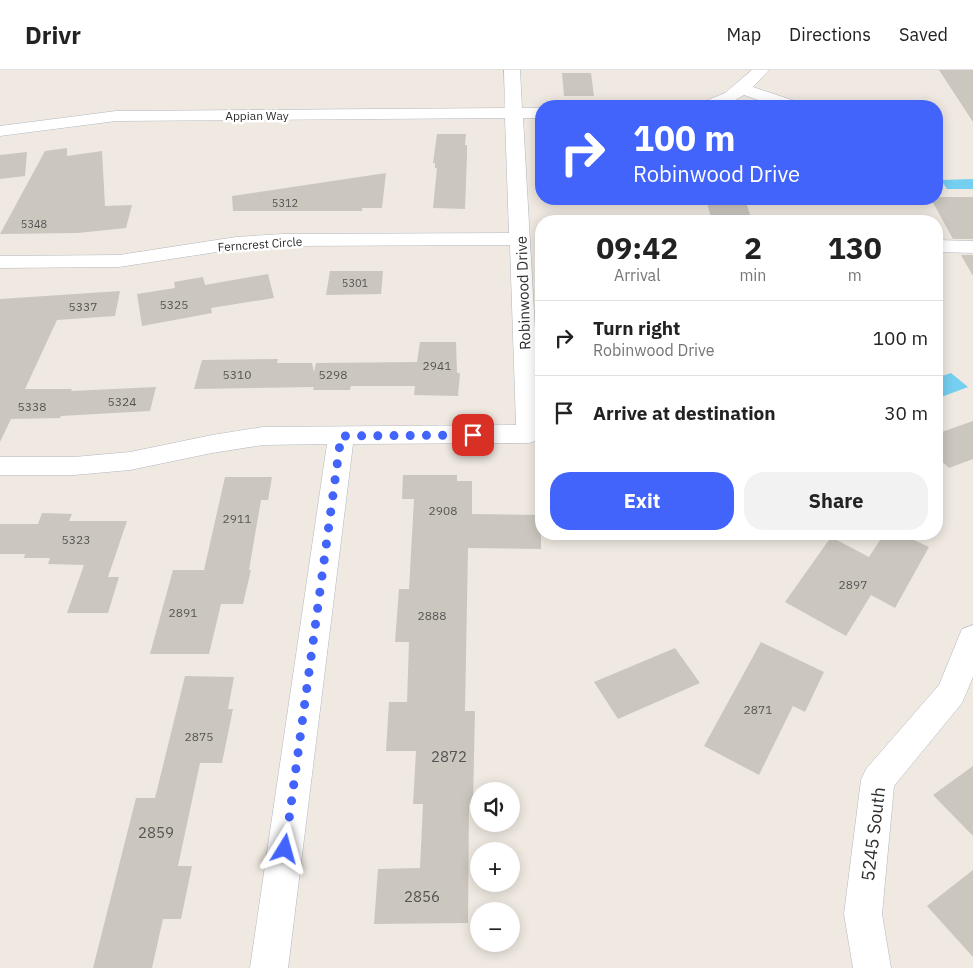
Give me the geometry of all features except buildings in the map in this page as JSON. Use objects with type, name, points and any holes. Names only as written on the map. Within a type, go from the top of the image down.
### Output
[{"type":"street","name":"Robinwood Drive","points":[[0,466],[74,466],[130,461],[212,444],[263,436],[529,434],[532,314],[521,239],[512,70]]},
{"type":"street","points":[[725,100],[742,89],[761,70]]},
{"type":"street","points":[[742,89],[774,100]]},
{"type":"street","name":"Appian Way","points":[[0,131],[116,116],[535,113]]},
{"type":"street","name":"Ferncrest Circle","points":[[0,262],[119,261],[236,243],[283,240],[521,239]]},
{"type":"street","points":[[943,246],[973,247]]},
{"type":"street","points":[[269,968],[341,436]]},
{"type":"street","name":"5245 South","points":[[872,968],[863,914],[878,780],[951,693],[973,638]]},
{"type":"water","points":[[973,179],[973,189],[947,189],[943,180]]},
{"type":"water","points":[[951,373],[968,387],[943,396],[943,376]]},
{"type":"route","points":[[285,849],[341,436],[473,435]]}]
